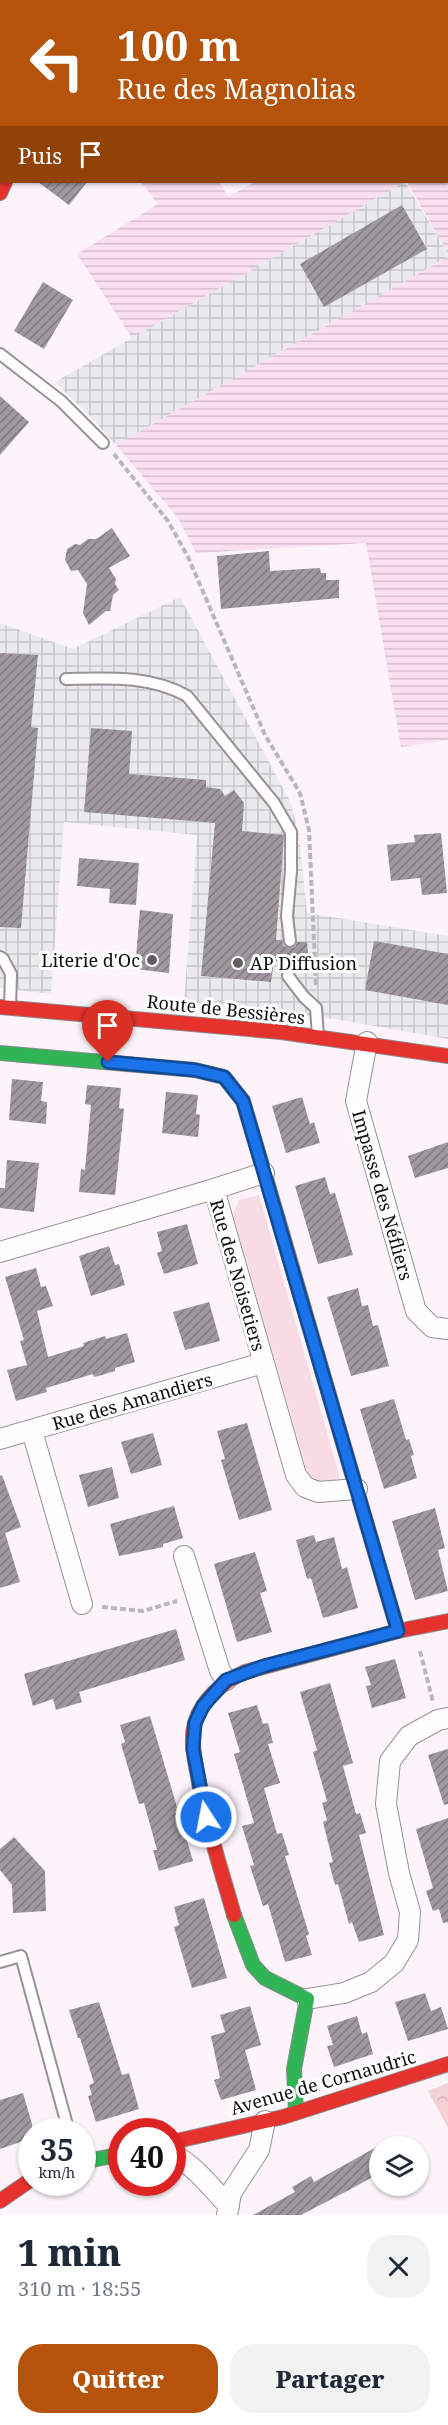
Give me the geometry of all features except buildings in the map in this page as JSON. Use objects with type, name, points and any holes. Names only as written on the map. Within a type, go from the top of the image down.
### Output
[{"type":"street","name":"Route de Bessières","points":[[5,1008],[318,1036],[448,1056]]},
{"type":"street","name":"Impasse des Néfliers","points":[[367,1042],[356,1101],[416,1311],[432,1327],[448,1329]]},
{"type":"street","points":[[0,1053],[195,1070],[224,1077],[243,1101],[398,1631]]},
{"type":"street","points":[[214,1189],[264,1173]]},
{"type":"street","name":"Rue des Noisetiers","points":[[0,1252],[214,1189],[296,1475],[305,1487],[318,1492],[357,1489]]},
{"type":"street","name":"Rue des Amandiers","points":[[0,1438],[32,1431],[263,1363]]},
{"type":"street","points":[[32,1431],[82,1605]]},
{"type":"street","points":[[184,1556],[220,1671],[226,1680]]},
{"type":"street","points":[[443,1719],[409,1736],[390,1761],[386,1804],[399,1873],[410,1912],[408,1940],[394,1963],[371,1982],[344,1993],[307,1999],[265,1978],[253,1965],[241,1938],[206,1817],[193,1749],[195,1723],[203,1706],[226,1680],[264,1666],[398,1631],[448,1621]]},
{"type":"street","points":[[296,2112],[292,2075],[307,1999]]},
{"type":"street","name":"Avenue de Cornaudric","points":[[186,2139],[265,2121],[448,2064]]},
{"type":"street","points":[[228,2210],[231,2193],[259,2150],[265,2121]]},
{"type":"street","points":[[186,2163],[200,2172],[228,2210]]},
{"type":"street","points":[[0,2201],[18,2187]]},
{"type":"lane","points":[[0,354],[61,401],[103,443]]},
{"type":"lane","points":[[66,679],[155,682],[187,696],[195,705],[274,803],[291,832],[287,916],[290,941]]},
{"type":"lane","points":[[0,957],[11,974],[5,1008]]},
{"type":"lane","points":[[290,963],[288,976],[316,1008],[318,1036]]},
{"type":"lane","points":[[0,1962],[21,1956],[65,2118]]},
{"type":"path","points":[[103,443],[119,458],[168,521],[188,557],[265,735],[300,793],[309,830],[316,1008]]},
{"type":"path","points":[[82,1605],[143,1611],[195,1596]]},
{"type":"path","points":[[414,1628],[443,1719]]},
{"type":"shaded area","points":[[142,183],[220,183],[228,197],[253,183],[403,183],[132,338],[77,254],[158,204]]},
{"type":"shaded area","points":[[403,183],[406,183],[448,253],[448,257],[116,445],[55,382]]},
{"type":"shaded area","points":[[408,183],[448,183],[448,253]]},
{"type":"shaded area","points":[[448,257],[448,740],[401,747],[366,543],[196,553],[178,518],[116,445]]},
{"type":"shaded area","points":[[180,597],[290,801],[299,834],[307,913],[448,936],[448,1039],[334,1019],[184,1002],[197,835],[64,822],[51,994],[0,988],[0,623],[73,649]]},
{"type":"shaded area","points":[[259,1195],[340,1478],[320,1484],[309,1478],[233,1214],[239,1200]]},
{"type":"green space","points":[[448,2083],[448,2128],[428,2091]]},
{"type":"traffic: fast","points":[[0,1053],[195,1070],[224,1077],[243,1101],[278,1219]]},
{"type":"traffic: fast","points":[[234,1915],[253,1965],[265,1978],[307,1999],[294,2069],[296,2112]]},
{"type":"traffic: fast","points":[[96,2159],[108,2157]]},
{"type":"traffic: slow","points":[[278,1219],[341,1436]]},
{"type":"traffic: jam","points":[[0,193],[5,183]]},
{"type":"traffic: jam","points":[[0,1007],[281,1032],[448,1056]]},
{"type":"traffic: jam","points":[[341,1436],[398,1631]]},
{"type":"traffic: jam","points":[[234,1915],[209,1829],[194,1757],[195,1723],[208,1699],[229,1680],[245,1672],[398,1631],[448,1621]]},
{"type":"traffic: jam","points":[[186,2139],[283,2117],[448,2064]]},
{"type":"traffic: jam","points":[[0,2201],[18,2189]]},
{"type":"place","name":"Literie d'Oc","points":[[152,960]]},
{"type":"place","name":"AP Diffusion","points":[[238,963]]},
{"type":"route","points":[[108,1062],[195,1070],[224,1077],[243,1101],[398,1631],[264,1666],[226,1680],[203,1706],[195,1723],[193,1749],[206,1817]]}]
